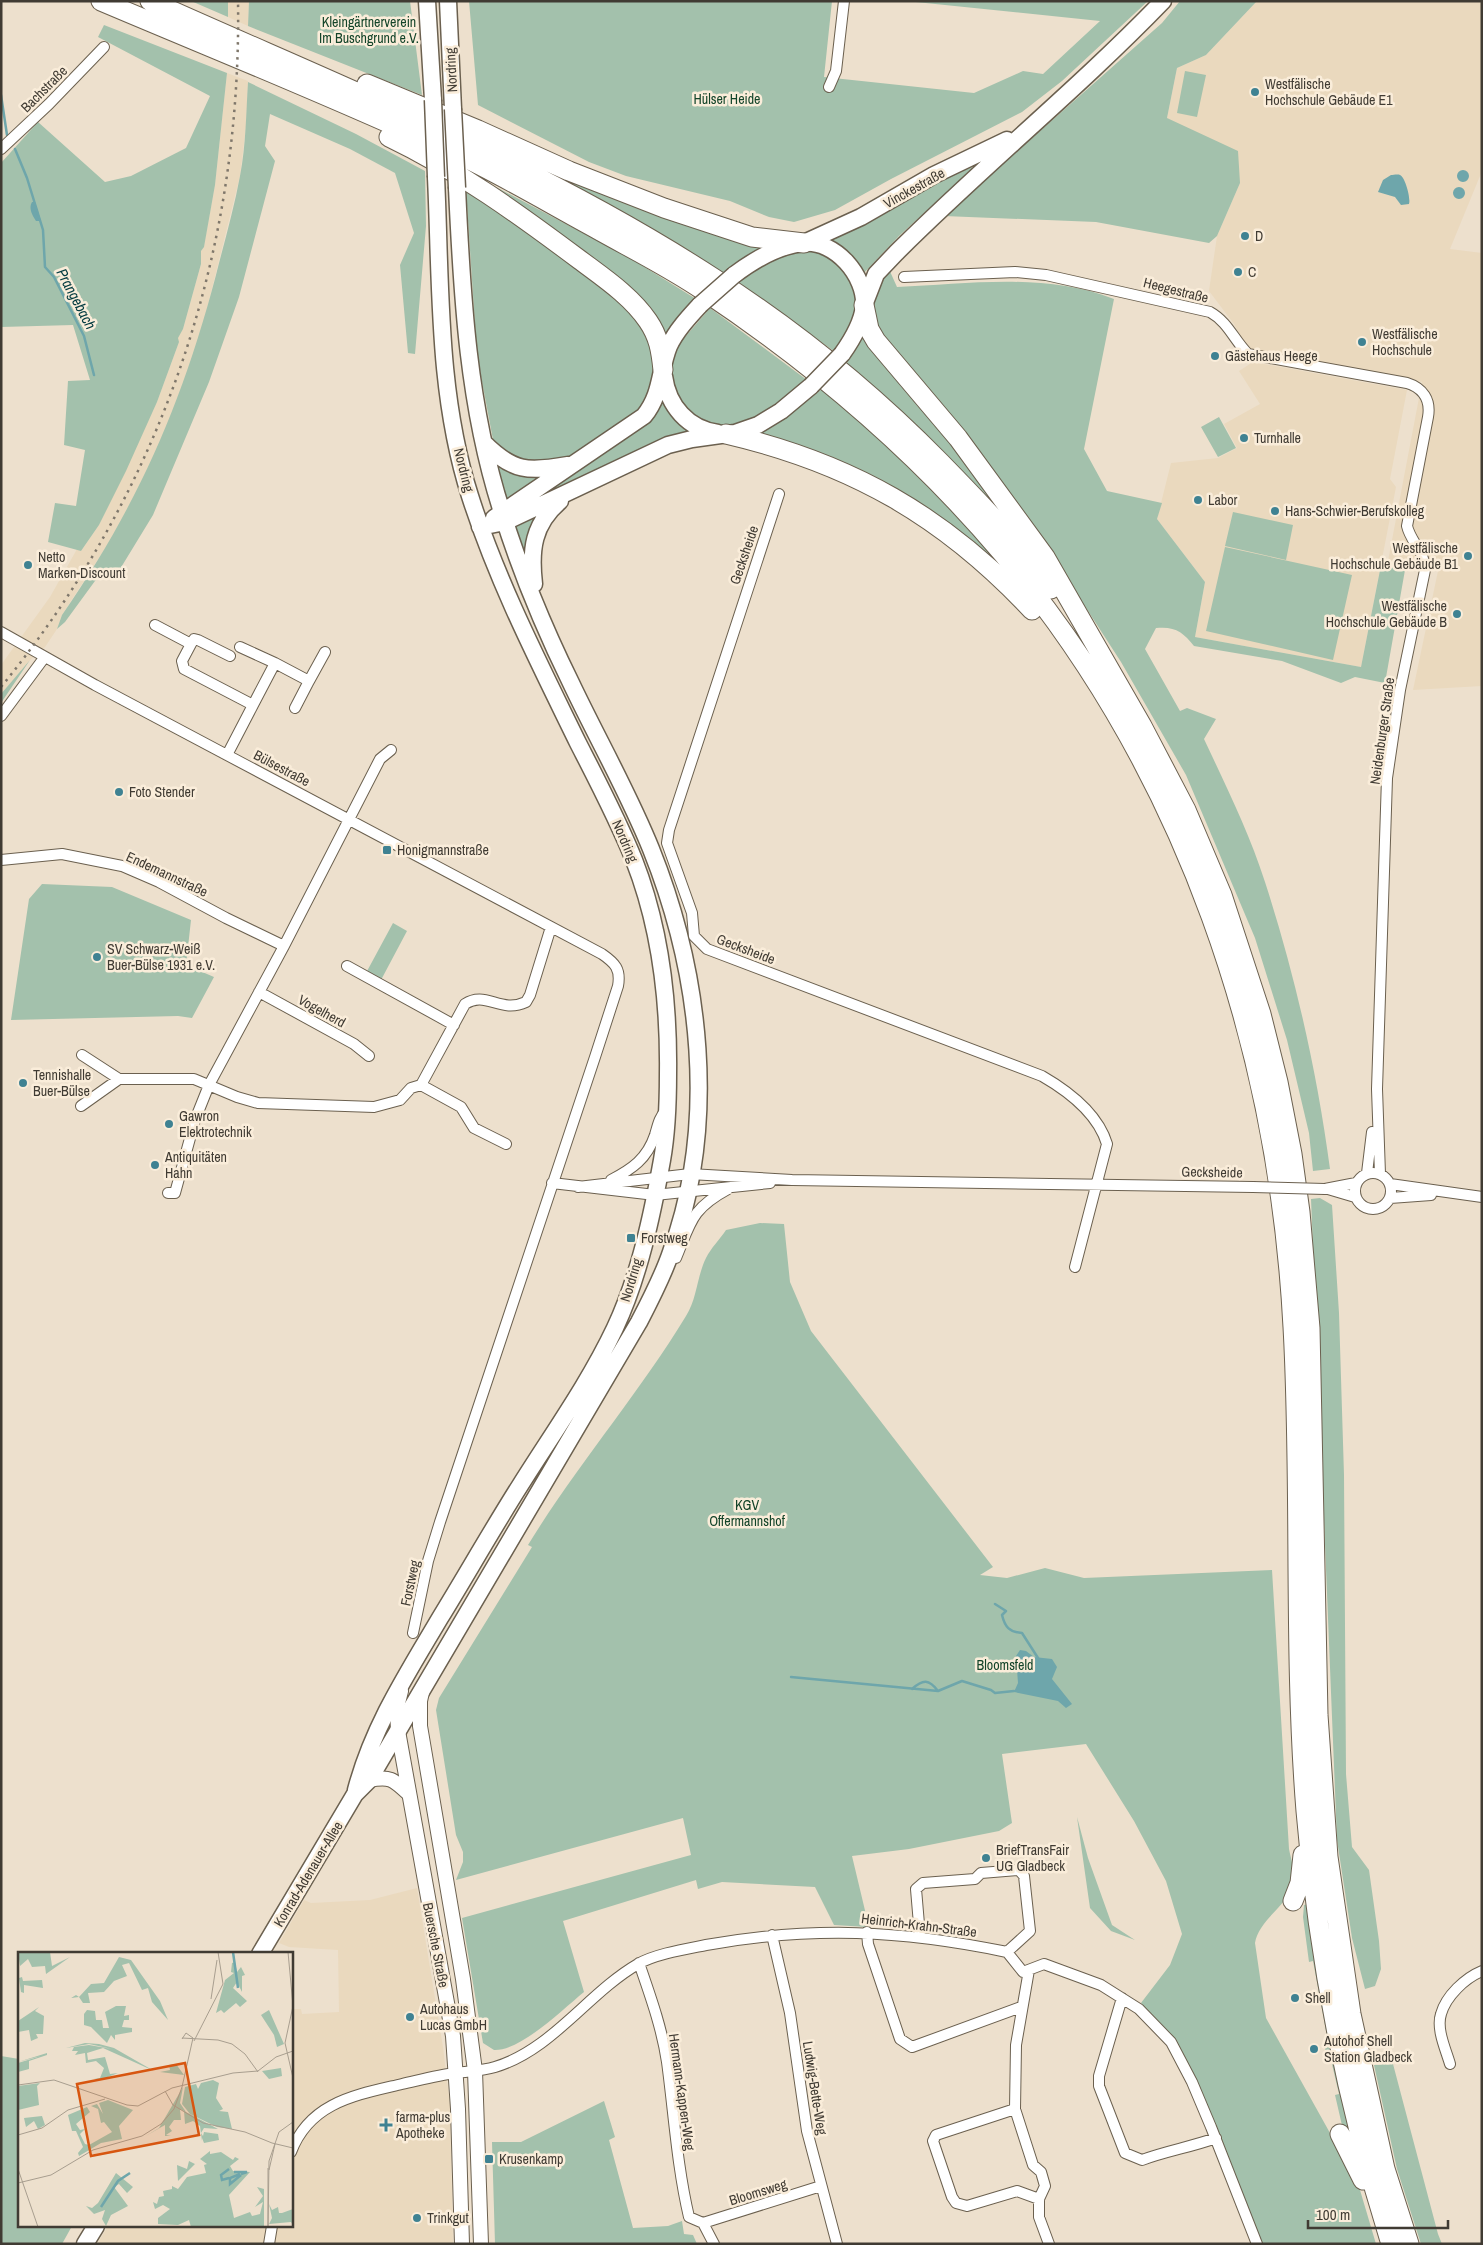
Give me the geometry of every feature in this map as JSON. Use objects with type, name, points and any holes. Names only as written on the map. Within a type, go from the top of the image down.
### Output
[{"type":"highway","points":[[101,1],[458,155],[700,288],[841,392],[903,447],[1005,556],[1084,665],[1122,727],[1170,818],[1205,898],[1244,1011],[1276,1158],[1284,1215],[1294,1328],[1302,1715],[1306,1804],[1316,1903],[1333,2015],[1378,2202],[1391,2244]]},
{"type":"highway","points":[[150,1],[464,141],[630,228],[715,278],[825,358],[888,411],[966,488],[1040,572],[1108,670]]},
{"type":"highway","points":[[227,36],[314,62],[478,130],[569,171],[664,208],[752,238],[804,243]]},
{"type":"highway","points":[[205,45],[262,77],[407,146],[480,189],[538,228],[629,299],[647,320],[660,343],[664,370]]},
{"type":"highway","points":[[864,304],[869,329],[876,341],[958,438],[1045,558],[1142,726],[1186,810],[1222,895],[1258,1005],[1278,1082],[1292,1154],[1300,1212],[1310,1328],[1318,1715],[1328,1857],[1351,2014],[1385,2169],[1409,2244]]},
{"type":"highway","points":[[726,434],[783,450],[864,481],[924,516],[974,552],[1011,587],[1084,665]]},
{"type":"highway","points":[[1293,1901],[1300,1883],[1306,1804]]},
{"type":"highway","points":[[1340,2134],[1362,2178],[1378,2202]]},
{"type":"main road","name":"Nordring","points":[[421,1650],[519,1486],[571,1406],[616,1327],[631,1286],[655,1195],[668,1108],[669,1019],[663,966],[648,900],[617,820],[537,660],[480,527],[461,462],[448,396],[442,326],[427,1]]},
{"type":"main road","name":"Nordring","points":[[443,1653],[612,1371],[655,1290],[672,1251],[687,1191],[699,1095],[693,1008],[683,950],[671,906],[651,850],[538,610],[503,517],[484,443],[466,332],[448,1]]},
{"type":"main road","name":"Vinckestraße","points":[[503,517],[569,493],[668,445],[692,439],[746,431],[772,418],[811,386],[842,354],[857,330],[872,282],[881,268],[1023,132],[1111,55],[1163,1]]},
{"type":"main road","name":"Vinckestraße","points":[[503,517],[644,416],[656,398],[670,345],[686,321],[700,305],[734,274],[764,255],[804,243],[853,222],[934,175],[1023,132]]},
{"type":"main road","points":[[804,243],[832,251],[848,263],[857,278],[864,304]]},
{"type":"main road","points":[[664,370],[668,394],[681,415],[696,426],[726,434]]},
{"type":"main road","points":[[484,443],[507,464],[519,468],[539,470],[575,464]]},
{"type":"main road","points":[[538,610],[532,565],[534,538],[546,514],[569,493]]},
{"type":"main road","points":[[480,527],[503,517]]},
{"type":"main road","name":"Konrad-Adenauer-Allee","points":[[261,1952],[355,1794],[378,1725],[421,1650]]},
{"type":"main road","name":"Konrad-Adenauer-Allee","points":[[355,1794],[369,1780],[398,1731],[404,1708],[424,1684],[443,1653]]},
{"type":"main road","points":[[378,1725],[404,1708],[404,1678]]},
{"type":"main road","name":"Buersche Straße","points":[[424,1684],[420,1701],[420,1726],[463,1979],[475,2071],[481,2244]]},
{"type":"main road","name":"Buersche Straße","points":[[404,1708],[420,1726]]},
{"type":"main road","name":"Buersche Straße","points":[[398,1731],[453,2036],[462,2244]]},
{"type":"main road","points":[[369,1780],[381,1778],[394,1780],[408,1794]]},
{"type":"main road","points":[[86,2244],[95,2228]]},
{"type":"street","points":[[829,87],[836,71],[844,1]]},
{"type":"street","name":"Bachstraße","points":[[1,149],[49,104],[104,47]]},
{"type":"street","name":"Heegestraße","points":[[904,277],[1015,272],[1046,275],[1109,288],[1210,312],[1219,317],[1229,327],[1236,342],[1248,354],[1406,383],[1420,389]]},
{"type":"street","name":"Neidenburger Straße","points":[[1367,1173],[1376,1089],[1387,778],[1400,690],[1425,570],[1422,551],[1411,538],[1407,526],[1429,410],[1425,394],[1420,389]]},
{"type":"street","name":"Gecksheide","points":[[779,494],[669,830],[667,843],[692,913],[694,936],[707,949],[1042,1076],[1068,1091],[1104,1133],[1107,1144],[1075,1267]]},
{"type":"street","points":[[155,626],[191,644]]},
{"type":"street","name":"Bülsestraße","points":[[1,632],[44,658],[602,954],[618,967]]},
{"type":"street","points":[[230,656],[194,639],[182,660],[184,669],[253,705]]},
{"type":"street","points":[[240,646],[310,681]]},
{"type":"street","points":[[296,708],[325,652]]},
{"type":"street","points":[[1,716],[44,658]]},
{"type":"street","points":[[227,755],[275,663]]},
{"type":"street","points":[[168,1194],[175,1193],[195,1120],[209,1085],[284,946],[380,759],[391,750]]},
{"type":"street","name":"Endemannstraße","points":[[1,860],[62,854],[122,866],[159,882],[226,918],[284,946]]},
{"type":"street","points":[[82,1055],[119,1079],[194,1079],[237,1098],[258,1102],[374,1107],[400,1100],[411,1088],[421,1085],[465,1004],[472,999],[480,999],[508,1007],[526,1002],[530,995],[551,927]]},
{"type":"street","points":[[347,966],[454,1025]]},
{"type":"street","name":"Forstweg","points":[[413,1633],[428,1561],[440,1522],[618,986],[618,967]]},
{"type":"street","name":"Vogelherd","points":[[259,992],[354,1044],[369,1056]]},
{"type":"street","points":[[81,1106],[119,1079]]},
{"type":"street","points":[[421,1085],[461,1107],[474,1128],[506,1144]]},
{"type":"street","name":"Neidenburger Straße","points":[[1376,1089],[1380,1174]]},
{"type":"street","points":[[606,1182],[635,1167],[654,1137],[659,1118],[668,1108]]},
{"type":"street","points":[[1390,1184],[1390,1198],[1386,1204],[1372,1210],[1359,1203],[1355,1197],[1356,1183],[1367,1173],[1380,1174],[1390,1184],[1482,1197]]},
{"type":"street","name":"Gecksheide","points":[[578,1187],[606,1182],[690,1174],[792,1180],[1325,1188],[1356,1183]]},
{"type":"street","name":"Gecksheide","points":[[552,1183],[655,1195],[792,1180]]},
{"type":"street","name":"Nordring","points":[[655,1290],[674,1265],[694,1213],[709,1199],[734,1186]]},
{"type":"street","name":"Gecksheide","points":[[1325,1188],[1355,1197]]},
{"type":"street","points":[[1390,1198],[1452,1194]]},
{"type":"street","points":[[920,1936],[916,1889],[923,1883],[975,1879],[981,1873],[1018,1870],[1024,1876],[1030,1931],[1007,1952],[1023,1972],[1044,1964],[1101,1985],[1140,2008],[1170,2042],[1192,2082],[1257,2244]]},
{"type":"street","name":"Heinrich-Krahn-Straße","points":[[475,2071],[497,2066],[535,2048],[600,1991],[639,1963],[686,1949],[772,1935],[843,1931],[920,1936],[1007,1952]]},
{"type":"street","points":[[867,1932],[868,1944],[900,2039],[908,2046],[912,2047],[1021,2007]]},
{"type":"street","name":"Ludwig-Bette-Weg","points":[[772,1935],[790,2012],[803,2114],[837,2244]]},
{"type":"street","name":"Hermann-Kappen-Weg","points":[[639,1963],[656,2010],[667,2060],[677,2158],[689,2217],[700,2223]]},
{"type":"street","points":[[1029,1970],[1021,2007],[1015,2060],[1016,2109],[1033,2165],[1041,2172],[1045,2186],[1039,2200],[1040,2218],[1049,2244]]},
{"type":"street","points":[[1450,2064],[1441,2031],[1441,2014],[1458,1988],[1482,1972]]},
{"type":"street","points":[[1122,1998],[1099,2076],[1098,2086],[1125,2153],[1142,2160],[1169,2150],[1185,2149],[1216,2138]]},
{"type":"street","points":[[292,2150],[304,2128],[328,2107],[354,2096],[455,2073],[475,2071]]},
{"type":"street","points":[[1016,2109],[977,2122],[954,2127],[936,2135],[933,2141],[952,2197],[956,2203],[967,2206],[1017,2191],[1039,2200]]},
{"type":"street","name":"Bloomsweg","points":[[700,2223],[821,2186]]},
{"type":"street","points":[[700,2223],[714,2244]]},
{"type":"street","points":[[269,2244],[272,2228]]},
{"type":"shaded area","points":[[228,1],[249,1],[248,26],[228,17]]},
{"type":"shaded area","name":"Westfälische Hochschule","points":[[1257,1],[1482,1],[1482,171],[1450,249],[1482,253],[1482,686],[1413,690],[1438,571],[1388,561],[1422,382],[1253,352],[1245,346],[1234,324],[1209,291],[1217,236],[1240,183],[1167,118],[1177,68],[1206,55]]},
{"type":"shaded area","points":[[227,73],[248,81],[246,127],[240,176],[199,341],[171,418],[147,473],[117,530],[62,615],[57,629],[45,647],[30,660],[1,695],[1,665],[50,597],[77,549],[81,551],[99,525],[157,402],[179,342],[177,338],[183,329],[201,264],[201,251],[204,246],[215,185]]},
{"type":"shaded area","name":"Hans-Schwier-Berufskolleg","points":[[1253,362],[1407,390],[1390,479],[1396,487],[1361,667],[1195,637],[1205,582],[1157,519],[1171,463],[1218,458],[1237,448],[1224,424],[1260,404],[1239,371]]},
{"type":"shaded area","points":[[417,1888],[443,2047],[450,2105],[453,2244],[97,2244],[107,2228],[292,2228],[292,2009],[301,2009],[302,2014],[339,2012],[338,1950],[289,1947],[279,1943],[304,1900],[311,1903],[370,1900]]},
{"type":"green space","points":[[191,1],[228,1],[228,17]]},
{"type":"green space","name":"Kleingärtnerverein Im Buschgrund e.V.","points":[[249,1],[410,1],[422,95],[248,26]]},
{"type":"green space","name":"Hülser Heide","points":[[469,1],[832,1],[824,77],[974,93],[1023,71],[1043,74],[1100,21],[906,1],[1148,1],[1062,81],[1022,112],[835,210],[794,222],[769,217],[730,201],[626,176],[589,162],[478,105]]},
{"type":"green space","points":[[1180,1],[1257,1],[1206,55],[1177,68],[1167,118],[1238,151],[1240,183],[1217,236],[1209,243],[1096,222],[944,216],[1162,23]]},
{"type":"green space","points":[[104,25],[227,73],[215,185],[204,247],[201,251],[201,264],[183,329],[178,338],[179,342],[157,402],[126,471],[99,525],[81,551],[48,542],[55,503],[76,506],[85,450],[64,445],[68,381],[90,380],[73,325],[1,327],[1,163],[38,122],[105,182],[131,176],[186,148],[210,96],[98,37]]},
{"type":"green space","points":[[1185,71],[1206,75],[1197,117],[1177,113]]},
{"type":"green space","points":[[248,82],[356,134],[425,171],[426,226],[415,354],[408,353],[400,265],[414,233],[395,173],[350,149],[270,114],[265,146],[275,161],[239,297],[209,382],[153,515],[117,574],[103,570],[65,622],[57,629],[62,615],[113,534],[135,493],[155,452],[188,367],[203,322],[238,188],[244,153]]},
{"type":"green space","points":[[972,167],[899,236],[863,274],[827,242],[864,224],[935,184]]},
{"type":"green space","points":[[543,169],[766,245],[724,274],[688,250]]},
{"type":"green space","points":[[464,170],[630,258],[696,299],[666,344],[662,332]]},
{"type":"green space","points":[[466,190],[542,237],[644,323],[659,372],[650,398],[629,418],[574,456],[551,465],[526,468],[494,445],[477,355]]},
{"type":"green space","points":[[806,250],[826,254],[844,269],[856,291],[856,318],[835,352],[739,283],[754,269],[770,260]]},
{"type":"green space","points":[[888,267],[897,287],[979,282],[1034,283],[1061,285],[1114,299],[1084,449],[1107,491],[1162,503],[1157,519],[1205,582],[1195,637],[1361,667],[1381,565],[1405,570],[1385,683],[1355,677],[1341,683],[1282,661],[1194,646],[1178,631],[1168,628],[1156,628],[1145,649],[1180,711],[1187,708],[1216,719],[1204,739],[1252,845],[1276,917],[1312,1060],[1330,1169],[1313,1171],[1309,1133],[1287,1040],[1255,938],[1186,775],[1121,662],[1033,526],[875,329],[871,294]]},
{"type":"green space","points":[[710,308],[807,380],[759,419],[724,428],[695,420],[675,394],[670,370],[678,345]]},
{"type":"green space","points":[[864,331],[926,407],[1018,533],[936,445],[847,363]]},
{"type":"green space","points":[[822,389],[895,453],[942,499],[985,547],[1005,573],[948,526],[748,436],[787,415]]},
{"type":"green space","points":[[663,395],[694,432],[513,511],[617,445],[639,426]]},
{"type":"green space","points":[[1219,417],[1236,448],[1218,457],[1201,427]]},
{"type":"green space","points":[[496,464],[550,473],[507,502]]},
{"type":"green space","points":[[550,505],[525,558],[513,522]]},
{"type":"green space","points":[[1233,512],[1293,525],[1286,560],[1225,546]]},
{"type":"green space","points":[[1225,547],[1352,575],[1333,660],[1206,631]]},
{"type":"green space","points":[[30,660],[1,703],[1,694]]},
{"type":"green space","points":[[42,884],[112,887],[191,920],[186,965],[214,977],[192,1018],[178,1016],[11,1020],[29,899]]},
{"type":"green space","points":[[393,923],[407,931],[381,980],[366,973]]},
{"type":"green space","points":[[1320,1198],[1332,1205],[1339,1313],[1344,1475],[1346,1774],[1352,1847],[1369,1870],[1381,1969],[1375,1986],[1365,1989],[1352,1938],[1337,1840],[1311,1199]]},
{"type":"green space","points":[[760,1223],[784,1224],[790,1282],[811,1331],[993,1567],[980,1575],[1007,1578],[1045,1568],[1084,1578],[1272,1570],[1289,1849],[1294,1881],[1288,1896],[1263,1926],[1255,1943],[1266,2018],[1330,2133],[1364,2187],[1360,2190],[1376,2244],[1262,2244],[1189,2066],[1172,2037],[1141,2003],[1170,1965],[1182,1934],[1166,1881],[1134,1821],[1086,1744],[1002,1754],[1012,1823],[999,1831],[909,1849],[852,1856],[868,1923],[867,1927],[834,1925],[815,1887],[722,1882],[698,1889],[696,1880],[563,1921],[584,1992],[541,2028],[516,2044],[494,2050],[483,2043],[462,1918],[691,1855],[683,1818],[456,1880],[463,1862],[463,1852],[456,1835],[436,1710],[439,1698],[532,1547],[528,1545],[547,1515],[648,1374],[686,1316],[690,1309],[703,1265],[710,1251],[726,1230]]},
{"type":"green space","points":[[1077,1817],[1088,1858],[1112,1925],[1135,1940],[1111,1931],[1090,1908]]},
{"type":"green space","points":[[1308,1904],[1354,2142],[1344,2134],[1335,2095],[1339,2094],[1331,2060],[1328,2061],[1325,2048],[1329,2047],[1313,1961],[1309,1962],[1303,1917],[1304,1905]]},
{"type":"green space","points":[[1,2056],[18,2059],[18,2228],[71,2228],[62,2244],[1,2243]]},
{"type":"green space","points":[[1393,2064],[1442,2244],[1421,2244],[1397,2169],[1374,2065]]},
{"type":"green space","points":[[604,2101],[615,2137],[609,2140],[633,2228],[668,2226],[682,2221],[684,2234],[693,2235],[697,2244],[495,2244],[492,2142],[521,2142]]},
{"type":"water","points":[[1461,170],[1465,170],[1469,176],[1465,182],[1461,182],[1457,178],[1457,174]]},
{"type":"water","points":[[1391,175],[1400,175],[1406,183],[1409,204],[1401,205],[1395,197],[1378,192],[1383,180]]},
{"type":"water","points":[[1459,187],[1465,193],[1459,199],[1453,193]]},
{"type":"water","points":[[32,202],[35,202],[41,221],[36,221],[32,215]]},
{"type":"water","points":[[1020,1650],[1026,1651],[1034,1657],[1052,1659],[1057,1667],[1052,1679],[1072,1704],[1066,1708],[1058,1701],[1014,1692],[1018,1683],[1016,1656]]},
{"type":"waterway","name":"Prangebach","points":[[1,95],[7,135]]},
{"type":"waterway","name":"Prangebach","points":[[15,149],[27,178],[43,230],[45,267],[54,277],[84,336],[94,375]]},
{"type":"waterway","points":[[995,1604],[1006,1611],[1002,1615],[1006,1626],[1011,1630],[1022,1633],[1038,1658]]},
{"type":"waterway","points":[[791,1677],[938,1691],[962,1681],[995,1693],[1014,1691]]},
{"type":"waterway","points":[[912,1689],[919,1683],[929,1682],[938,1691]]},
{"type":"railway","points":[[1,687],[57,612],[106,533],[147,451],[181,365],[207,278],[225,187],[236,95],[238,1]]},
{"type":"place","name":"Westfälische Hochschule Gebäude E1","points":[[1255,92]]},
{"type":"place","name":"D","points":[[1245,236]]},
{"type":"place","name":"C","points":[[1238,272]]},
{"type":"place","name":"Westfälische Hochschule","points":[[1362,342]]},
{"type":"place","name":"Gästehaus Heege","points":[[1215,356]]},
{"type":"place","name":"Turnhalle","points":[[1244,438]]},
{"type":"place","name":"Labor","points":[[1198,500]]},
{"type":"place","name":"Hans-Schwier-Berufskolleg","points":[[1275,511]]},
{"type":"place","name":"Westfälische Hochschule Gebäude B1","points":[[1468,556]]},
{"type":"place","name":"Netto Marken-Discount","points":[[28,565]]},
{"type":"place","name":"Westfälische Hochschule Gebäude B","points":[[1457,614]]},
{"type":"place","name":"Foto Stender","points":[[119,792]]},
{"type":"place","name":"Honigmannstraße","points":[[387,850]]},
{"type":"place","name":"SV Schwarz-Weiß Buer-Bülse 1931 e.V.","points":[[97,957]]},
{"type":"place","name":"Tennishalle Buer-Bülse","points":[[23,1083]]},
{"type":"place","name":"Gawron Elektrotechnik","points":[[169,1124]]},
{"type":"place","name":"Antiquitäten Hahn","points":[[155,1165]]},
{"type":"place","name":"Forstweg","points":[[631,1238]]},
{"type":"place","name":"BriefTransFair UG Gladbeck","points":[[986,1858]]},
{"type":"place","name":"Shell","points":[[1295,1998]]},
{"type":"place","name":"Autohaus Lucas GmbH","points":[[410,2017]]},
{"type":"place","name":"Autohof Shell Station Gladbeck","points":[[1314,2049]]},
{"type":"place","name":"farma-plus Apotheke","points":[[386,2125]]},
{"type":"place","name":"Krusenkamp","points":[[489,2159]]},
{"type":"place","name":"Trinkgut","points":[[417,2218]]},
{"type":"park label","name":"KGV Offermannshof","points":[[747,1514]]},
{"type":"park label","name":"Bloomsfeld","points":[[1005,1665]]}]
